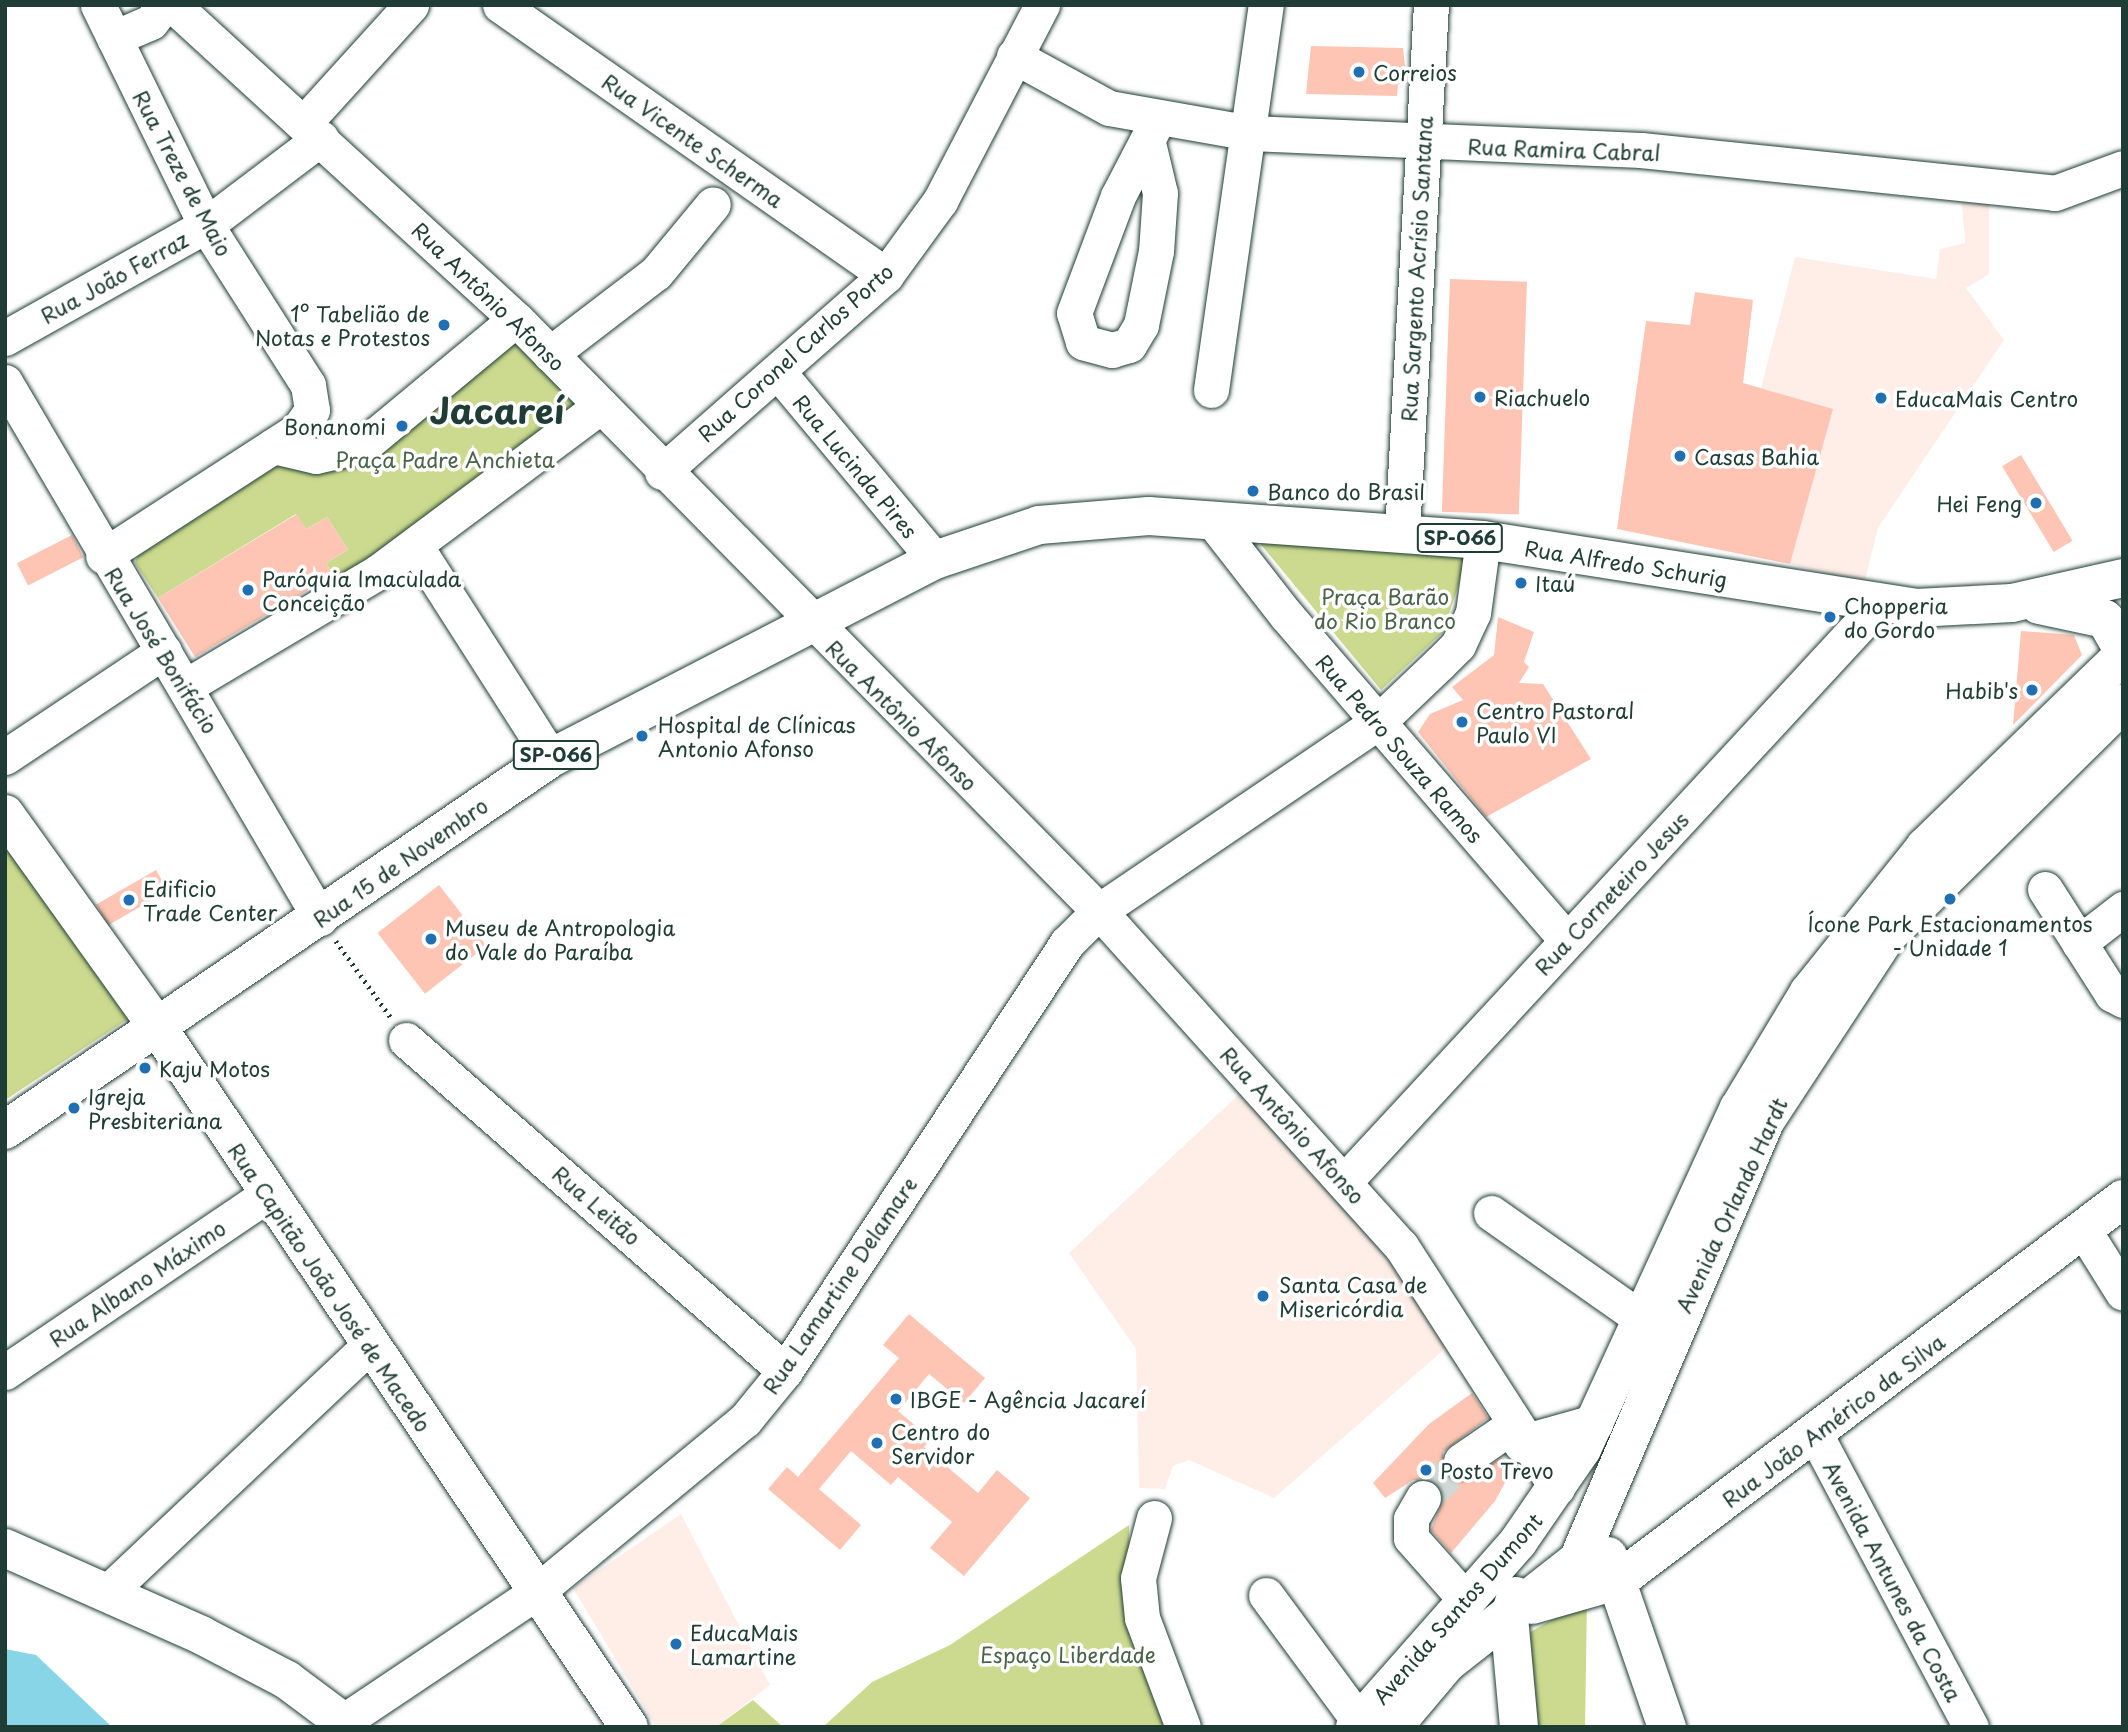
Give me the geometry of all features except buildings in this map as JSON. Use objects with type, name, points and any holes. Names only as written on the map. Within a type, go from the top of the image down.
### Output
[{"type":"main road","name":"Rua Alfredo Schurig","points":[[813,627],[934,561],[1039,525],[1149,516],[1483,540],[1879,604],[2012,603],[2123,578]]},
{"type":"main road","points":[[2012,603],[2085,610],[2105,619],[2123,652]]},
{"type":"main road","name":"Rua 15 de Novembro","points":[[5,1130],[156,1025],[320,918],[551,758],[624,716],[813,627]]},
{"type":"main road","name":"Avenida Orlando Hardt","points":[[1557,1488],[1594,1423],[1739,1108],[1809,992],[1925,847],[2123,652]]},
{"type":"main road","name":"Avenida Orlando Hardt","points":[[1518,1611],[1578,1560],[1722,1214],[1796,1068],[1886,937],[2123,703]]},
{"type":"main road","name":"Rua Capitão João José de Macedo","points":[[5,814],[156,1025],[535,1593],[629,1727]]},
{"type":"main road","name":"Rua João Américo da Silva","points":[[1518,1611],[1562,1601],[1619,1580],[2123,1199]]},
{"type":"main road","points":[[1518,1435],[1594,1423]]},
{"type":"main road","points":[[1557,1488],[1594,1524],[1619,1580],[1667,1727]]},
{"type":"main road","name":"Avenida Santos Dumont","points":[[1369,1725],[1465,1599],[1518,1542],[1557,1488]]},
{"type":"main road","points":[[1518,1542],[1518,1727]]},
{"type":"main road","points":[[5,1548],[110,1590],[287,1680],[347,1724]]},
{"type":"main road","name":"Avenida Santos Dumont","points":[[1369,1725],[1518,1611]]},
{"type":"street","name":"Rua Treze de Maio","points":[[98,5],[206,225],[308,385],[312,410],[273,446]]},
{"type":"street","points":[[114,38],[150,22],[164,5]]},
{"type":"street","name":"Rua Antônio Afonso","points":[[173,5],[313,130],[516,320],[813,627],[1099,911],[1401,1246],[1518,1435],[1557,1488]]},
{"type":"street","name":"Rua João Ferraz","points":[[5,338],[206,225],[313,130],[411,5]]},
{"type":"street","name":"Rua Vicente Scherma","points":[[500,5],[886,275]]},
{"type":"street","name":"Rua Coronel Carlos Porto","points":[[662,472],[886,275],[940,201],[1042,5]]},
{"type":"street","points":[[1211,390],[1251,134],[1266,5]]},
{"type":"street","name":"Rua Sargento Acrísio Santana","points":[[1402,533],[1431,5]]},
{"type":"street","name":"Rua Ramira Cabral","points":[[1014,56],[1153,134],[1251,134],[1422,144],[1641,150],[2055,193],[2123,168]]},
{"type":"street","points":[[1153,134],[1160,193],[1156,251],[1141,325],[1129,345],[1112,350],[1083,342],[1074,313],[1118,196],[1153,134]]},
{"type":"street","points":[[550,354],[656,273],[713,204]]},
{"type":"street","points":[[103,556],[273,446],[316,456],[364,445],[516,320]]},
{"type":"street","name":"Rua Lucinda Pires","points":[[778,372],[934,561]]},
{"type":"street","name":"Rua José Bonifácio","points":[[5,382],[103,556],[186,686],[320,918]]},
{"type":"street","points":[[186,686],[415,547],[601,406]]},
{"type":"street","name":"Rua Pedro Souza Ramos","points":[[1211,519],[1377,723],[1567,941]]},
{"type":"street","points":[[1377,723],[1458,645],[1473,613],[1483,540]]},
{"type":"street","points":[[415,547],[551,758]]},
{"type":"street","name":"Rua Corneteiro Jesus","points":[[1345,1182],[1879,604]]},
{"type":"street","points":[[5,757],[164,651]]},
{"type":"street","name":"Rua Lamartine Delamare","points":[[347,1724],[535,1593],[691,1468],[745,1420],[785,1371],[1039,977],[1099,911],[1377,723]]},
{"type":"street","points":[[2045,889],[2112,994],[2123,1000]]},
{"type":"street","points":[[2080,943],[2123,909]]},
{"type":"street","name":"Rua Leitão","points":[[406,1040],[785,1371]]},
{"type":"street","name":"Rua Albano Máximo","points":[[5,1372],[268,1194]]},
{"type":"street","points":[[1491,1213],[1642,1319]]},
{"type":"street","points":[[2083,1229],[2123,1293]]},
{"type":"street","points":[[110,1590],[369,1346]]},
{"type":"street","name":"Avenida Antunes da Costa","points":[[1815,1434],[1971,1727]]},
{"type":"street","points":[[1461,1461],[1518,1435]]},
{"type":"street","points":[[1423,1498],[1410,1519],[1411,1538],[1465,1599]]},
{"type":"street","points":[[1154,1518],[1138,1578],[1142,1618],[1183,1727]]},
{"type":"street","points":[[1266,1595],[1369,1725]]},
{"type":"path","points":[[320,918],[406,1040]]},
{"type":"shaded area","name":"EducaMais Centro","points":[[1961,194],[1989,195],[1989,274],[1966,288],[2004,340],[1878,528],[1864,584],[1790,564],[1832,409],[1761,388],[1795,257],[1936,279],[1940,249],[1965,243]]},
{"type":"shaded area","name":"Santa Casa de Misericórdia","points":[[1250,1084],[1455,1340],[1274,1498],[1189,1460],[1173,1466],[1165,1489],[1139,1488],[1136,1349],[1069,1253]]},
{"type":"shaded area","name":"EducaMais Lamartine","points":[[681,1514],[770,1685],[716,1727],[656,1727],[573,1588]]},
{"type":"green space","name":"Praça Padre Anchieta","points":[[517,338],[587,405],[337,582],[326,563],[348,550],[327,517],[306,529],[296,514],[158,598],[135,563],[141,545],[278,457],[318,466]]},
{"type":"green space","name":"Praça Barão do Rio Branco","points":[[1253,535],[1468,556],[1443,632],[1381,690]]},
{"type":"green space","points":[[5,827],[134,1015],[5,1100]]},
{"type":"green space","name":"Espaço Liberdade","points":[[1129,1525],[1130,1613],[1172,1727],[823,1727],[872,1682],[950,1645]]},
{"type":"green space","points":[[1587,1600],[1585,1727],[1526,1727],[1525,1635]]},
{"type":"green space","points":[[753,1700],[783,1727],[716,1727]]},
{"type":"water","points":[[5,1649],[36,1655],[112,1727],[5,1727]]},
{"type":"tunnel","points":[[1423,1498],[1461,1461]]},
{"type":"place","name":"Correios","points":[[1359,72]]},
{"type":"place","name":"1º Tabelião de Notas e Protestos","points":[[444,325]]},
{"type":"place","name":"Riachuelo","points":[[1480,397]]},
{"type":"place","name":"EducaMais Centro","points":[[1881,398]]},
{"type":"place","name":"Bonanomi","points":[[402,426]]},
{"type":"place","name":"Casas Bahia","points":[[1680,456]]},
{"type":"place","name":"Banco do Brasil","points":[[1253,491]]},
{"type":"place","name":"Hei Feng","points":[[2036,503]]},
{"type":"place","name":"Itaú","points":[[1521,583]]},
{"type":"place","name":"Paróquia Imaculada Conceição","points":[[248,590]]},
{"type":"place","name":"Chopperia do Gordo","points":[[1830,617]]},
{"type":"place","name":"Habib's","points":[[2032,690]]},
{"type":"place","name":"Centro Pastoral Paulo VI","points":[[1462,722]]},
{"type":"place","name":"Hospital de Clínicas Antonio Afonso","points":[[642,736]]},
{"type":"place","name":"Ícone Park Estacionamentos - Unidade 1","points":[[1950,899]]},
{"type":"place","name":"Edificio Trade Center","points":[[129,900]]},
{"type":"place","name":"Museu de Antropologia do Vale do Paraíba","points":[[431,939]]},
{"type":"place","name":"Kaju Motos","points":[[145,1068]]},
{"type":"place","name":"Igreja Presbiteriana","points":[[74,1108]]},
{"type":"place","name":"Santa Casa de Misericórdia","points":[[1263,1296]]},
{"type":"place","name":"IBGE - Agência Jacareí","points":[[896,1399]]},
{"type":"place","name":"Centro do Servidor","points":[[877,1443]]},
{"type":"place","name":"Posto Trevo","points":[[1426,1470]]},
{"type":"place","name":"EducaMais Lamartine","points":[[676,1644]]},
{"type":"district","name":"Jacareí","points":[[497,410]]}]
